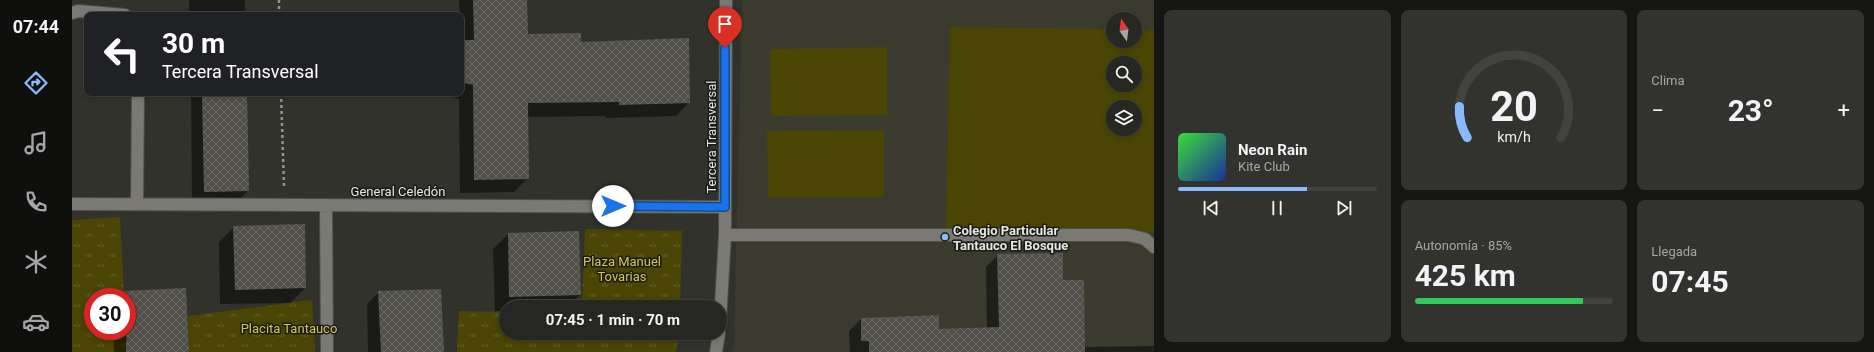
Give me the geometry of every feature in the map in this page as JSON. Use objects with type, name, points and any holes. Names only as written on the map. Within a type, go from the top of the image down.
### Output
[{"type":"street","name":"Tercera Transversal","points":[[721,300],[725,235],[726,0]]},
{"type":"street","points":[[72,13],[78,11],[90,12]]},
{"type":"street","points":[[137,204],[138,96]]},
{"type":"street","name":"General Celedón","points":[[72,204],[725,207]]},
{"type":"street","points":[[326,205],[327,352]]},
{"type":"street","points":[[725,235],[1129,235],[1145,239],[1154,246]]},
{"type":"street","points":[[716,352],[718,340]]},
{"type":"path","points":[[279,0],[279,12]]},
{"type":"path","points":[[281,96],[284,205]]},
{"type":"shaded area","name":"Colegio Particular Tantauco El Bosque","points":[[742,0],[1154,0],[1154,352],[732,352],[734,345]]},
{"type":"green space","points":[[950,27],[1106,29],[1106,48],[1142,48],[1142,30],[1154,30],[1154,232],[946,229]]},
{"type":"green space","points":[[887,47],[887,115],[771,116],[770,49]]},
{"type":"green space","points":[[884,130],[884,197],[768,198],[767,131]]},
{"type":"green space","points":[[120,217],[124,288],[84,288],[84,340],[125,340],[126,352],[72,352],[72,220]]},
{"type":"green space","name":"Plaza Manuel Tovarias","points":[[585,229],[682,231],[680,300],[582,300]]},
{"type":"green space","name":"Placita Tantauco","points":[[312,300],[315,352],[189,352],[188,316]]},
{"type":"green space","points":[[459,311],[499,312],[499,340],[678,340],[676,352],[457,352]]},
{"type":"building","points":[[473,0],[527,0],[528,34],[581,33],[581,42],[689,38],[690,103],[619,105],[619,102],[528,103],[529,179],[474,180],[473,85],[464,83],[464,40],[474,40]]},
{"type":"building","points":[[202,96],[247,96],[249,191],[204,192]]},
{"type":"building","points":[[305,224],[306,288],[235,290],[233,226]]},
{"type":"building","points":[[579,231],[581,295],[509,297],[508,233]]},
{"type":"building","points":[[1063,253],[1063,280],[1084,280],[1085,352],[869,352],[869,341],[861,341],[861,318],[939,315],[939,329],[999,327],[997,254]]},
{"type":"building","points":[[186,288],[189,352],[126,352],[126,340],[136,340],[136,290]]},
{"type":"building","points":[[441,289],[444,352],[381,352],[378,291]]},
{"type":"place","name":"Colegio Particular Tantauco El Bosque","points":[[945,237]]},
{"type":"route","points":[[613,206],[725,207],[725,48]]}]
